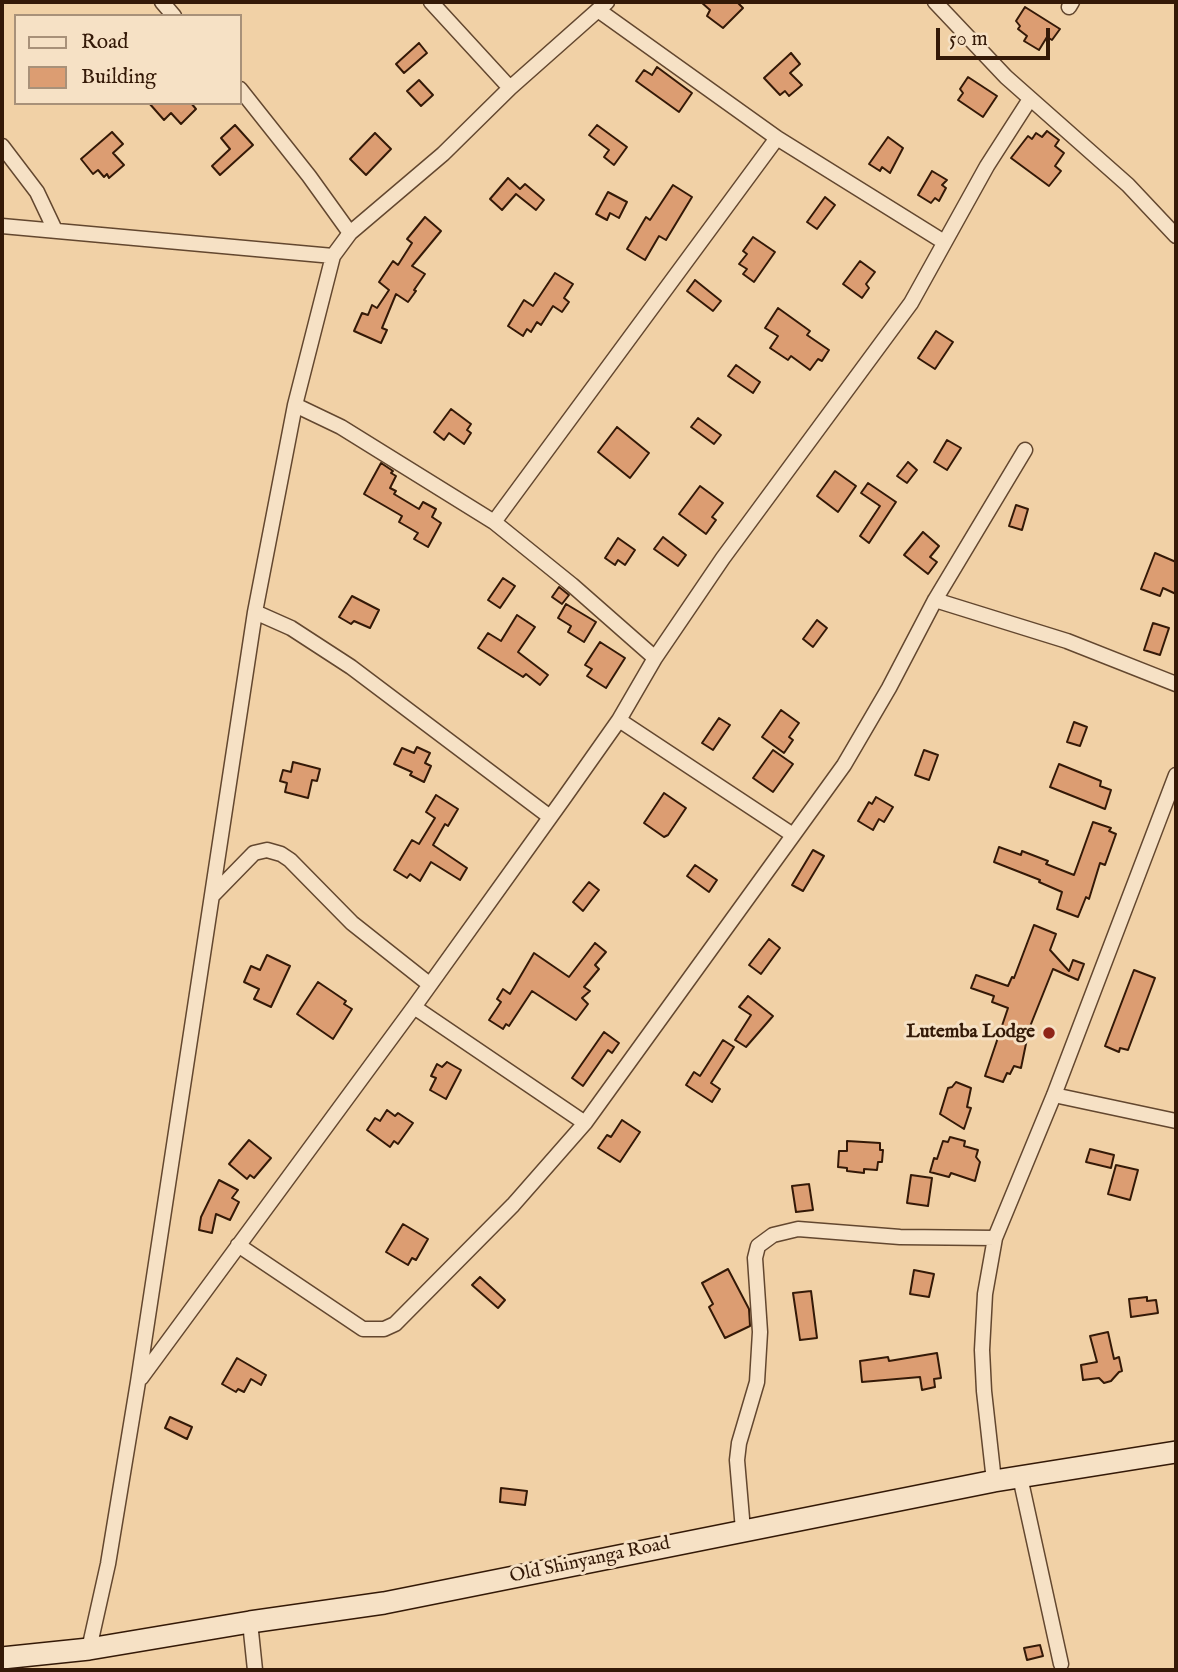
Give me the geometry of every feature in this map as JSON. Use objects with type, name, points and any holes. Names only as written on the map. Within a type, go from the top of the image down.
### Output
[{"type":"main road","name":"Old Shinyanga Road","points":[[2,1658],[89,1649],[384,1603],[1020,1477],[1176,1452]]},
{"type":"street","points":[[431,2],[510,88]]},
{"type":"street","points":[[935,2],[973,44],[1030,99],[1128,185],[1176,236]]},
{"type":"street","points":[[89,1649],[108,1564],[138,1382],[255,612],[295,405],[333,256],[351,233],[443,155],[510,88],[603,6],[777,138],[944,242]]},
{"type":"street","points":[[242,92],[351,233]]},
{"type":"street","points":[[138,1382],[414,1007],[620,720],[655,658],[723,558],[911,303],[987,166],[1030,99]]},
{"type":"street","points":[[494,522],[777,138]]},
{"type":"street","points":[[2,146],[37,192],[55,230]]},
{"type":"street","points":[[2,226],[333,256]]},
{"type":"street","points":[[295,405],[341,427],[494,522],[572,585],[655,658]]},
{"type":"street","points":[[238,1245],[363,1329],[378,1330],[389,1327],[513,1205],[585,1123],[844,765],[890,688],[935,600],[1025,450]]},
{"type":"street","points":[[935,600],[1067,641],[1176,684]]},
{"type":"street","points":[[255,612],[291,628],[351,667],[550,817]]},
{"type":"street","points":[[620,720],[793,835]]},
{"type":"street","points":[[994,1482],[982,1350],[985,1294],[995,1238],[1054,1095],[1176,775]]},
{"type":"street","points":[[212,896],[254,853],[267,850],[281,855],[290,860],[352,923],[429,984]]},
{"type":"street","points":[[414,1007],[585,1123]]},
{"type":"street","points":[[1054,1095],[1176,1121]]},
{"type":"street","points":[[743,1530],[737,1460],[739,1443],[757,1382],[760,1332],[755,1258],[758,1246],[773,1235],[798,1229],[900,1237],[995,1238]]},
{"type":"street","points":[[1020,1477],[1061,1664]]},
{"type":"street","points":[[250,1622],[255,1670]]},
{"type":"building","points":[[701,2],[737,2],[743,8],[723,28],[707,16],[710,10]]},
{"type":"building","points":[[1025,7],[1060,29],[1052,40],[1047,37],[1039,50],[1024,41],[1027,36],[1018,29],[1020,26],[1016,21]]},
{"type":"building","points":[[419,43],[427,53],[404,73],[396,64]]},
{"type":"building","points":[[791,53],[800,64],[790,73],[802,85],[789,96],[785,91],[780,95],[764,78]]},
{"type":"building","points":[[657,67],[692,93],[679,112],[636,81],[644,70],[652,75]]},
{"type":"building","points":[[968,77],[997,96],[983,117],[958,100],[963,93],[960,89]]},
{"type":"building","points":[[419,80],[433,95],[421,106],[407,91]]},
{"type":"building","points":[[151,105],[193,105],[196,109],[181,124],[171,113],[164,120]]},
{"type":"building","points":[[235,125],[253,145],[220,175],[212,166],[230,149],[221,138]]},
{"type":"building","points":[[597,125],[627,147],[614,165],[604,157],[609,150],[589,135]]},
{"type":"building","points":[[1047,131],[1059,140],[1055,146],[1064,153],[1055,166],[1061,171],[1049,186],[1011,158],[1028,136],[1032,139],[1036,133],[1042,137]]},
{"type":"building","points":[[112,132],[123,144],[113,153],[124,165],[109,178],[107,174],[104,177],[98,170],[93,174],[81,159]]},
{"type":"building","points":[[375,133],[391,149],[366,175],[350,159]]},
{"type":"building","points":[[888,137],[903,148],[890,173],[882,167],[880,171],[869,164]]},
{"type":"building","points":[[932,171],[947,180],[942,185],[946,188],[939,201],[935,198],[931,203],[918,195]]},
{"type":"building","points":[[508,178],[520,189],[525,184],[544,200],[536,210],[516,194],[502,210],[490,199]]},
{"type":"building","points":[[673,185],[692,197],[666,240],[659,236],[645,260],[627,249],[646,217],[650,220]]},
{"type":"building","points":[[608,192],[627,202],[619,218],[610,213],[607,220],[596,214]]},
{"type":"building","points":[[825,197],[835,205],[817,229],[807,222]]},
{"type":"building","points":[[425,217],[441,231],[412,266],[425,274],[414,290],[416,291],[408,302],[396,294],[382,328],[387,330],[381,343],[354,331],[362,313],[368,315],[372,305],[377,308],[389,290],[379,282],[393,261],[398,265],[412,243],[407,239]]},
{"type":"building","points":[[753,237],[775,252],[754,282],[743,274],[747,269],[739,264],[747,254],[743,251]]},
{"type":"building","points":[[860,261],[875,272],[866,284],[869,288],[862,298],[843,284]]},
{"type":"building","points":[[555,273],[573,284],[564,298],[569,302],[562,312],[553,306],[541,325],[537,322],[531,332],[527,329],[523,336],[508,326],[524,300],[533,306]]},
{"type":"building","points":[[695,280],[721,301],[713,311],[687,291]]},
{"type":"building","points":[[778,308],[810,331],[807,335],[829,350],[822,361],[818,359],[810,370],[791,356],[788,360],[770,348],[778,336],[765,328]]},
{"type":"building","points":[[936,331],[953,342],[935,369],[918,358]]},
{"type":"building","points":[[736,365],[760,382],[753,393],[728,376]]},
{"type":"building","points":[[451,409],[471,424],[467,430],[471,433],[464,444],[449,433],[444,440],[434,432]]},
{"type":"building","points":[[698,418],[721,435],[714,444],[691,427]]},
{"type":"building","points":[[617,427],[649,453],[630,478],[598,452]]},
{"type":"building","points":[[947,440],[961,448],[947,470],[934,462]]},
{"type":"building","points":[[908,462],[917,470],[907,483],[897,476]]},
{"type":"building","points":[[381,463],[396,476],[390,488],[396,491],[394,494],[419,509],[423,502],[436,509],[432,517],[441,523],[428,547],[414,539],[418,533],[399,522],[402,516],[364,494]]},
{"type":"building","points":[[835,471],[856,486],[838,512],[817,496]]},
{"type":"building","points":[[868,483],[896,502],[869,543],[860,536],[880,506],[861,493]]},
{"type":"building","points":[[700,486],[723,503],[712,517],[716,520],[706,534],[679,514]]},
{"type":"building","points":[[1016,505],[1028,509],[1022,530],[1009,526]]},
{"type":"building","points":[[923,532],[939,546],[930,557],[937,562],[928,574],[904,555]]},
{"type":"building","points":[[663,537],[686,555],[678,566],[654,549]]},
{"type":"building","points":[[618,538],[635,550],[625,565],[618,560],[615,565],[605,558]]},
{"type":"building","points":[[1155,553],[1176,562],[1176,594],[1163,588],[1160,596],[1141,589]]},
{"type":"building","points":[[503,578],[515,586],[500,608],[488,600]]},
{"type":"building","points":[[559,587],[569,595],[562,604],[552,597]]},
{"type":"building","points":[[352,596],[379,610],[370,628],[354,621],[351,624],[339,617]]},
{"type":"building","points":[[566,604],[596,622],[584,642],[568,632],[571,626],[558,618]]},
{"type":"building","points":[[517,615],[535,627],[518,652],[548,675],[540,685],[526,674],[523,677],[478,648],[488,633],[501,641]]},
{"type":"building","points":[[817,620],[827,628],[813,647],[803,639]]},
{"type":"building","points":[[1153,623],[1169,628],[1160,655],[1144,650]]},
{"type":"building","points":[[600,642],[625,658],[606,688],[587,676],[592,669],[585,665]]},
{"type":"building","points":[[781,710],[799,723],[789,737],[793,740],[784,753],[762,737]]},
{"type":"building","points":[[719,718],[730,725],[713,750],[702,743]]},
{"type":"building","points":[[1074,722],[1087,727],[1080,746],[1067,742]]},
{"type":"building","points":[[417,747],[430,753],[425,763],[431,766],[424,782],[410,775],[412,772],[394,764],[402,748],[414,753]]},
{"type":"building","points":[[773,750],[793,764],[773,792],[753,778]]},
{"type":"building","points":[[924,750],[938,755],[929,780],[915,775]]},
{"type":"building","points":[[293,762],[320,769],[317,781],[312,780],[308,798],[285,792],[287,783],[280,781],[283,770],[291,772]]},
{"type":"building","points":[[1059,764],[1101,781],[1100,786],[1111,790],[1105,809],[1050,787]]},
{"type":"building","points":[[664,793],[686,808],[664,837],[644,823]]},
{"type":"building","points":[[436,795],[458,809],[448,826],[445,824],[433,845],[467,868],[460,880],[431,862],[420,881],[410,874],[407,878],[394,870],[412,840],[419,844],[435,818],[426,812]]},
{"type":"building","points":[[876,797],[893,807],[884,822],[879,819],[873,830],[858,821],[869,802],[872,804]]},
{"type":"building","points":[[1093,822],[1111,828],[1109,831],[1116,834],[1105,865],[1100,863],[1089,899],[1086,897],[1078,917],[1057,909],[1062,892],[994,862],[999,847],[1021,855],[1022,851],[1074,875]]},
{"type":"building","points":[[813,850],[824,856],[803,891],[792,885]]},
{"type":"building","points":[[695,865],[717,880],[709,892],[687,876]]},
{"type":"building","points":[[589,882],[599,890],[583,911],[573,902]]},
{"type":"building","points":[[1034,925],[1056,934],[1050,950],[1069,971],[1073,960],[1084,964],[1078,980],[1053,969],[1029,1029],[1021,1068],[1014,1066],[1003,1082],[985,1076],[1008,1008],[992,1002],[994,996],[971,988],[976,975],[1008,986],[1012,977],[1014,978]]},
{"type":"building","points":[[769,939],[780,948],[761,974],[749,965]]},
{"type":"building","points":[[595,943],[606,952],[595,965],[599,969],[584,987],[590,991],[582,998],[588,1004],[576,1020],[532,991],[509,1026],[506,1024],[503,1029],[489,1020],[501,1002],[497,999],[503,989],[510,994],[534,953],[569,977]]},
{"type":"building","points":[[267,955],[290,966],[271,1007],[254,999],[259,989],[244,982],[251,966],[260,970]]},
{"type":"building","points":[[1134,970],[1155,978],[1128,1050],[1120,1048],[1119,1052],[1105,1046]]},
{"type":"building","points":[[318,982],[346,1001],[344,1004],[352,1009],[333,1039],[297,1014]]},
{"type":"building","points":[[748,996],[773,1016],[746,1047],[735,1040],[751,1015],[739,1007]]},
{"type":"building","points":[[604,1032],[619,1043],[612,1053],[608,1050],[583,1086],[572,1078]]},
{"type":"building","points":[[723,1040],[734,1047],[711,1083],[720,1089],[712,1102],[686,1085],[694,1072],[700,1076]]},
{"type":"building","points":[[447,1062],[461,1070],[446,1099],[430,1090],[436,1078],[431,1076],[437,1064],[442,1067]]},
{"type":"building","points":[[956,1082],[971,1088],[967,1107],[971,1108],[964,1129],[940,1114],[948,1088]]},
{"type":"building","points":[[387,1110],[395,1116],[398,1113],[413,1123],[398,1144],[394,1141],[390,1147],[367,1130],[375,1118],[380,1121]]},
{"type":"building","points":[[622,1120],[640,1132],[620,1162],[598,1148],[607,1135],[611,1137]]},
{"type":"building","points":[[950,1137],[965,1141],[964,1146],[978,1150],[976,1157],[980,1162],[975,1181],[951,1173],[949,1177],[930,1172],[943,1141],[948,1142]]},
{"type":"building","points":[[249,1140],[271,1158],[254,1178],[250,1175],[247,1179],[229,1164]]},
{"type":"building","points":[[847,1141],[880,1143],[880,1150],[883,1150],[882,1162],[878,1162],[877,1170],[864,1169],[864,1173],[838,1167],[839,1151],[847,1151]]},
{"type":"building","points":[[1090,1149],[1114,1155],[1111,1168],[1086,1162]]},
{"type":"building","points":[[1116,1165],[1138,1170],[1130,1200],[1108,1194]]},
{"type":"building","points":[[911,1175],[932,1178],[928,1206],[907,1203]]},
{"type":"building","points":[[219,1180],[238,1190],[232,1198],[239,1202],[230,1220],[216,1214],[212,1233],[199,1230],[201,1217]]},
{"type":"building","points":[[809,1184],[813,1210],[796,1212],[792,1186]]},
{"type":"building","points":[[403,1224],[428,1239],[416,1260],[412,1258],[408,1265],[386,1252]]},
{"type":"building","points":[[728,1269],[749,1309],[750,1326],[725,1338],[709,1307],[713,1304],[702,1283]]},
{"type":"building","points":[[914,1270],[934,1274],[929,1297],[910,1294]]},
{"type":"building","points":[[480,1277],[505,1300],[498,1308],[472,1285]]},
{"type":"building","points":[[811,1291],[817,1338],[800,1340],[793,1293]]},
{"type":"building","points":[[1147,1297],[1147,1301],[1156,1300],[1158,1313],[1131,1317],[1129,1299]]},
{"type":"building","points":[[1108,1332],[1114,1359],[1119,1357],[1122,1371],[1111,1381],[1104,1383],[1099,1378],[1083,1380],[1081,1365],[1097,1362],[1090,1336]]},
{"type":"building","points":[[937,1353],[941,1378],[934,1379],[935,1387],[922,1390],[920,1377],[862,1382],[860,1361],[888,1357],[889,1361]]},
{"type":"building","points":[[237,1358],[266,1375],[261,1385],[251,1379],[244,1392],[238,1389],[236,1392],[222,1384]]},
{"type":"building","points":[[170,1417],[192,1427],[187,1439],[165,1428]]},
{"type":"building","points":[[501,1488],[527,1491],[525,1505],[500,1502]]},
{"type":"building","points":[[1040,1645],[1043,1656],[1027,1660],[1024,1648]]},
{"type":"place","name":"Lutemba Lodge","points":[[1049,1033]]}]
